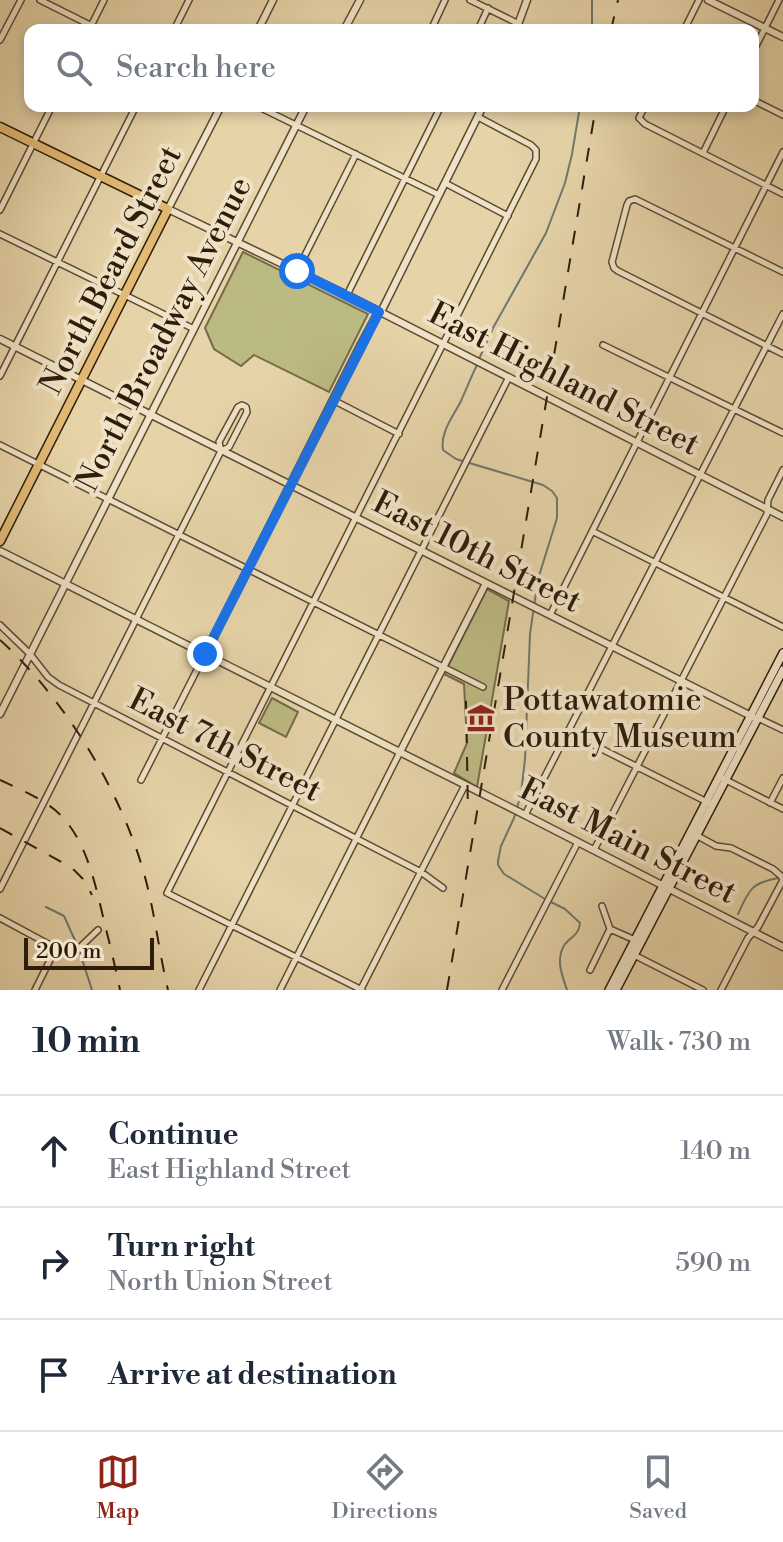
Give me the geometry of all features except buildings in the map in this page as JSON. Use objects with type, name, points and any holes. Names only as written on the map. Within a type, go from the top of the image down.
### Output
[{"type":"main road","points":[[0,127],[168,209]]},
{"type":"main road","name":"North Beard Street","points":[[0,541],[168,209]]},
{"type":"main road","points":[[755,718],[783,653]]},
{"type":"main road","points":[[609,990],[783,670]]},
{"type":"main road","points":[[616,990],[636,956],[666,888]]},
{"type":"street","points":[[0,40],[21,0]]},
{"type":"street","points":[[40,0],[83,24]]},
{"type":"street","points":[[92,24],[104,0]]},
{"type":"street","points":[[177,24],[189,0]]},
{"type":"street","points":[[261,24],[273,0]]},
{"type":"street","points":[[347,24],[360,0]]},
{"type":"street","points":[[434,24],[445,0]]},
{"type":"street","points":[[470,0],[513,24]]},
{"type":"street","points":[[517,24],[527,0]]},
{"type":"street","points":[[687,24],[699,0]]},
{"type":"street","points":[[708,0],[757,24]]},
{"type":"street","points":[[759,40],[779,0]]},
{"type":"street","points":[[481,24],[488,8]]},
{"type":"street","points":[[759,25],[783,37]]},
{"type":"street","points":[[759,103],[783,115]]},
{"type":"street","points":[[0,210],[49,112]]},
{"type":"street","points":[[0,376],[133,112]]},
{"type":"street","name":"North Beard Street","points":[[168,209],[218,112]]},
{"type":"street","points":[[270,112],[439,195]]},
{"type":"street","name":"North Broadway Avenue","points":[[0,714],[303,112]]},
{"type":"street","points":[[347,295],[438,112]]},
{"type":"street","points":[[141,780],[480,112]]},
{"type":"street","points":[[642,112],[641,120],[783,194]]},
{"type":"street","points":[[703,153],[723,112]]},
{"type":"street","points":[[465,785],[361,990],[167,893],[536,159],[536,150],[531,145],[478,117]]},
{"type":"street","points":[[546,613],[592,531],[783,152]]},
{"type":"street","points":[[297,271],[356,154]]},
{"type":"street","points":[[445,183],[508,216]]},
{"type":"street","points":[[783,272],[635,199],[629,201],[625,210],[612,262],[614,268],[783,354]]},
{"type":"street","name":"East Highland Street","points":[[168,209],[509,376],[783,517]]},
{"type":"street","points":[[0,234],[194,329]]},
{"type":"street","points":[[524,814],[783,314]]},
{"type":"street","name":"East 10th Street","points":[[0,339],[681,682],[783,730]]},
{"type":"street","points":[[603,345],[783,433]]},
{"type":"street","points":[[199,990],[509,376]]},
{"type":"street","points":[[333,400],[399,434]]},
{"type":"street","points":[[0,889],[221,451],[229,447],[247,412],[246,407],[238,407],[219,442],[221,451]]},
{"type":"street","points":[[0,445],[483,687]]},
{"type":"street","points":[[594,850],[767,514],[768,500],[783,470]]},
{"type":"street","points":[[592,531],[783,627]]},
{"type":"street","name":"East Main Street","points":[[0,551],[783,947]]},
{"type":"street","points":[[280,990],[486,583]]},
{"type":"street","name":"East 7th Street","points":[[0,625],[48,677],[93,704],[421,872],[443,888]]},
{"type":"street","points":[[568,731],[710,804]]},
{"type":"street","points":[[770,803],[783,778]]},
{"type":"street","points":[[723,779],[783,809]]},
{"type":"street","points":[[694,834],[773,869],[783,880],[721,990]]},
{"type":"street","points":[[502,990],[578,842]]},
{"type":"street","points":[[590,970],[610,929],[602,906]]},
{"type":"street","points":[[0,918],[63,952],[75,952],[98,930]]},
{"type":"street","points":[[610,929],[636,940],[636,956],[703,990]]},
{"type":"street","points":[[35,990],[56,948]]},
{"type":"shaded area","points":[[243,252],[368,314],[329,392],[254,355],[241,366],[214,349],[205,328]]},
{"type":"shaded area","points":[[487,589],[509,601],[477,787],[454,773],[467,743],[464,684],[444,674]]},
{"type":"shaded area","points":[[272,698],[298,712],[286,737],[259,723]]},
{"type":"waterway","points":[[592,0],[592,24]]},
{"type":"waterway","points":[[479,359],[546,233],[565,183],[579,112]]},
{"type":"waterway","points":[[477,365],[445,431],[443,450],[456,459],[543,485],[557,498],[557,518],[538,579],[530,634],[521,794],[498,861],[504,874],[545,899]]},
{"type":"waterway","points":[[738,914],[756,885],[778,878]]},
{"type":"waterway","points":[[551,902],[565,909],[580,923],[577,933],[565,944],[560,955],[567,990]]},
{"type":"waterway","points":[[46,907],[64,916],[78,947]]},
{"type":"waterway","points":[[80,953],[92,990]]},
{"type":"railway","points":[[612,24],[618,0]]},
{"type":"railway","points":[[447,990],[595,112]]},
{"type":"railway","points":[[0,640],[47,690],[68,719],[122,812],[145,877],[168,990]]},
{"type":"railway","points":[[466,701],[468,812]]},
{"type":"railway","points":[[0,780],[49,805],[75,835],[94,881],[120,990]]},
{"type":"railway","points":[[0,828],[72,868],[92,895]]},
{"type":"place","name":"Pottawatomie County Museum","points":[[481,718]]},
{"type":"route","points":[[205,654],[379,312],[297,271]]}]
